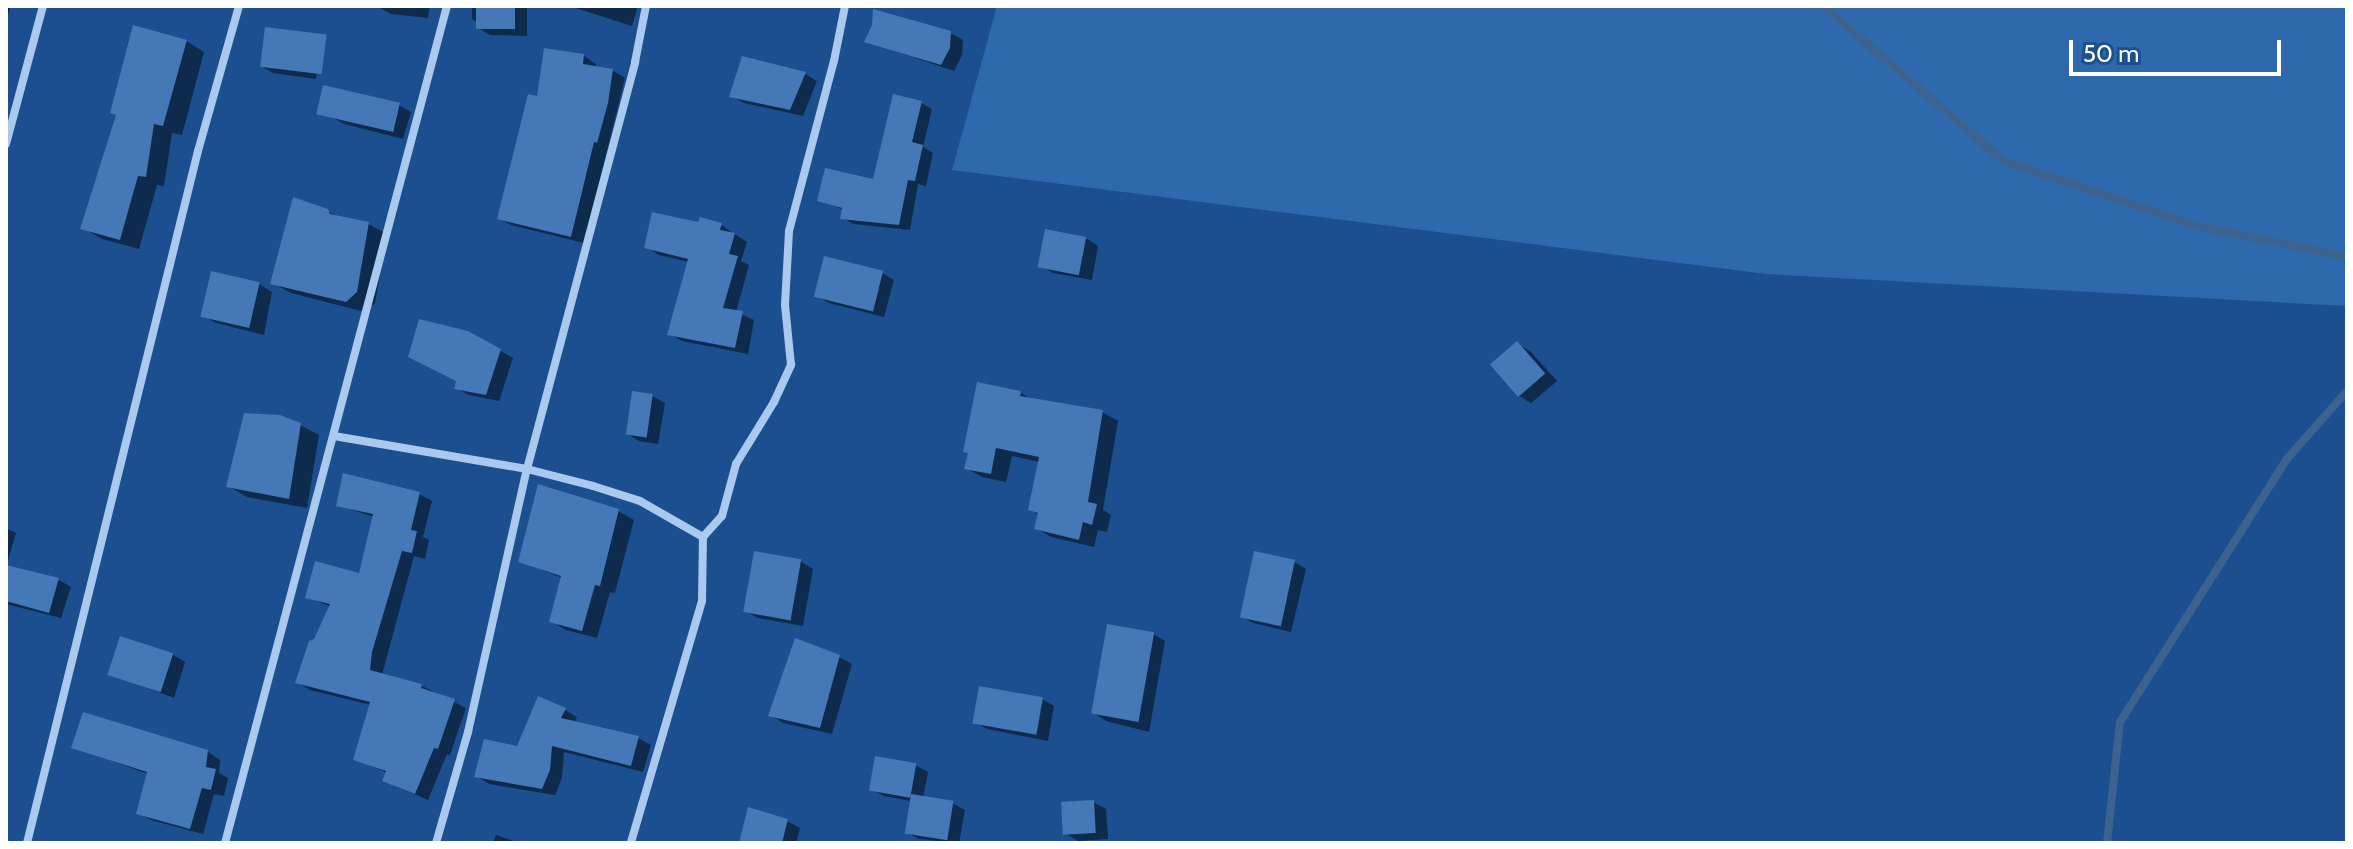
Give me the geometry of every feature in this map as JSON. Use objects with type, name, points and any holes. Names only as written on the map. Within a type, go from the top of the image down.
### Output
[{"type":"street","points":[[6,144],[43,6]]},
{"type":"street","points":[[27,843],[198,151],[239,6]]},
{"type":"street","points":[[225,843],[447,6]]},
{"type":"street","points":[[436,843],[468,732],[527,469],[635,62],[646,6]]},
{"type":"street","points":[[631,843],[702,601],[703,537],[722,516],[736,464],[774,402],[791,365],[785,305],[789,231],[834,61],[845,6]]},
{"type":"street","points":[[334,436],[527,469],[640,501],[703,537]]},
{"type":"shaded area","points":[[997,6],[2347,6],[2347,306],[1766,274],[952,170]]},
{"type":"building","points":[[476,6],[515,6],[515,29],[476,29]]},
{"type":"building","points":[[873,9],[951,31],[950,48],[941,65],[864,42],[872,25]]},
{"type":"building","points":[[133,25],[187,40],[163,126],[154,124],[146,177],[138,176],[120,240],[80,229],[116,115],[110,113]]},
{"type":"building","points":[[265,27],[327,35],[322,74],[260,67]]},
{"type":"building","points":[[544,48],[584,54],[583,64],[613,69],[608,103],[597,143],[594,142],[571,237],[497,219],[528,94],[537,96]]},
{"type":"building","points":[[742,56],[806,72],[790,110],[729,97]]},
{"type":"building","points":[[323,85],[400,103],[393,132],[316,114]]},
{"type":"building","points":[[893,94],[922,101],[912,142],[923,145],[915,181],[908,180],[899,225],[840,219],[842,208],[817,201],[825,168],[873,179]]},
{"type":"building","points":[[293,197],[328,209],[330,214],[369,222],[357,292],[346,302],[270,284]]},
{"type":"building","points":[[652,212],[698,222],[700,217],[722,223],[720,230],[735,233],[729,254],[738,256],[723,308],[743,311],[735,348],[667,335],[688,259],[644,248]]},
{"type":"building","points":[[1045,229],[1086,237],[1079,275],[1038,267]]},
{"type":"building","points":[[824,256],[883,271],[873,312],[814,297]]},
{"type":"building","points":[[211,271],[260,282],[249,328],[200,317]]},
{"type":"building","points":[[419,319],[468,331],[501,349],[486,395],[454,389],[456,381],[408,357]]},
{"type":"building","points":[[1517,341],[1545,373],[1518,397],[1490,365]]},
{"type":"building","points":[[977,382],[1021,391],[1020,396],[1103,410],[1088,502],[1097,504],[1092,525],[1083,522],[1079,540],[1034,529],[1038,513],[1028,510],[1039,457],[996,448],[991,474],[964,469],[968,453],[963,452]]},
{"type":"building","points":[[632,391],[653,394],[647,437],[626,435]]},
{"type":"building","points":[[244,413],[280,415],[301,423],[289,499],[226,487]]},
{"type":"building","points":[[343,473],[420,492],[411,530],[417,531],[412,553],[402,551],[372,652],[370,670],[422,684],[421,688],[455,699],[438,749],[434,748],[415,794],[382,781],[386,771],[353,760],[370,702],[295,683],[309,641],[314,639],[330,604],[305,598],[315,561],[359,573],[373,514],[336,506]]},
{"type":"building","points":[[538,484],[619,509],[600,586],[595,585],[582,631],[549,622],[561,576],[518,562]]},
{"type":"building","points":[[754,551],[801,559],[791,620],[743,612]]},
{"type":"building","points":[[1254,551],[1295,560],[1281,626],[1240,618]]},
{"type":"building","points":[[6,565],[59,578],[49,613],[6,601]]},
{"type":"building","points":[[1107,624],[1154,632],[1138,722],[1091,714]]},
{"type":"building","points":[[120,636],[173,653],[161,692],[107,675]]},
{"type":"building","points":[[795,638],[840,655],[820,728],[768,716]]},
{"type":"building","points":[[979,686],[1043,697],[1036,735],[972,723]]},
{"type":"building","points":[[538,696],[566,708],[561,718],[639,736],[631,766],[552,746],[550,770],[542,789],[474,777],[484,739],[517,746]]},
{"type":"building","points":[[83,712],[208,750],[206,767],[216,769],[211,790],[202,788],[190,829],[136,814],[147,772],[71,748]]},
{"type":"building","points":[[875,756],[916,763],[910,798],[869,790]]},
{"type":"building","points":[[911,794],[953,801],[947,840],[905,834]]},
{"type":"building","points":[[1094,800],[1096,833],[1063,835],[1061,802]]},
{"type":"building","points":[[748,807],[788,819],[782,843],[739,843]]},
{"type":"waterway","points":[[1823,6],[2004,161],[2193,225],[2347,257]]},
{"type":"waterway","points":[[2107,843],[2120,722],[2286,460],[2347,391]]}]
